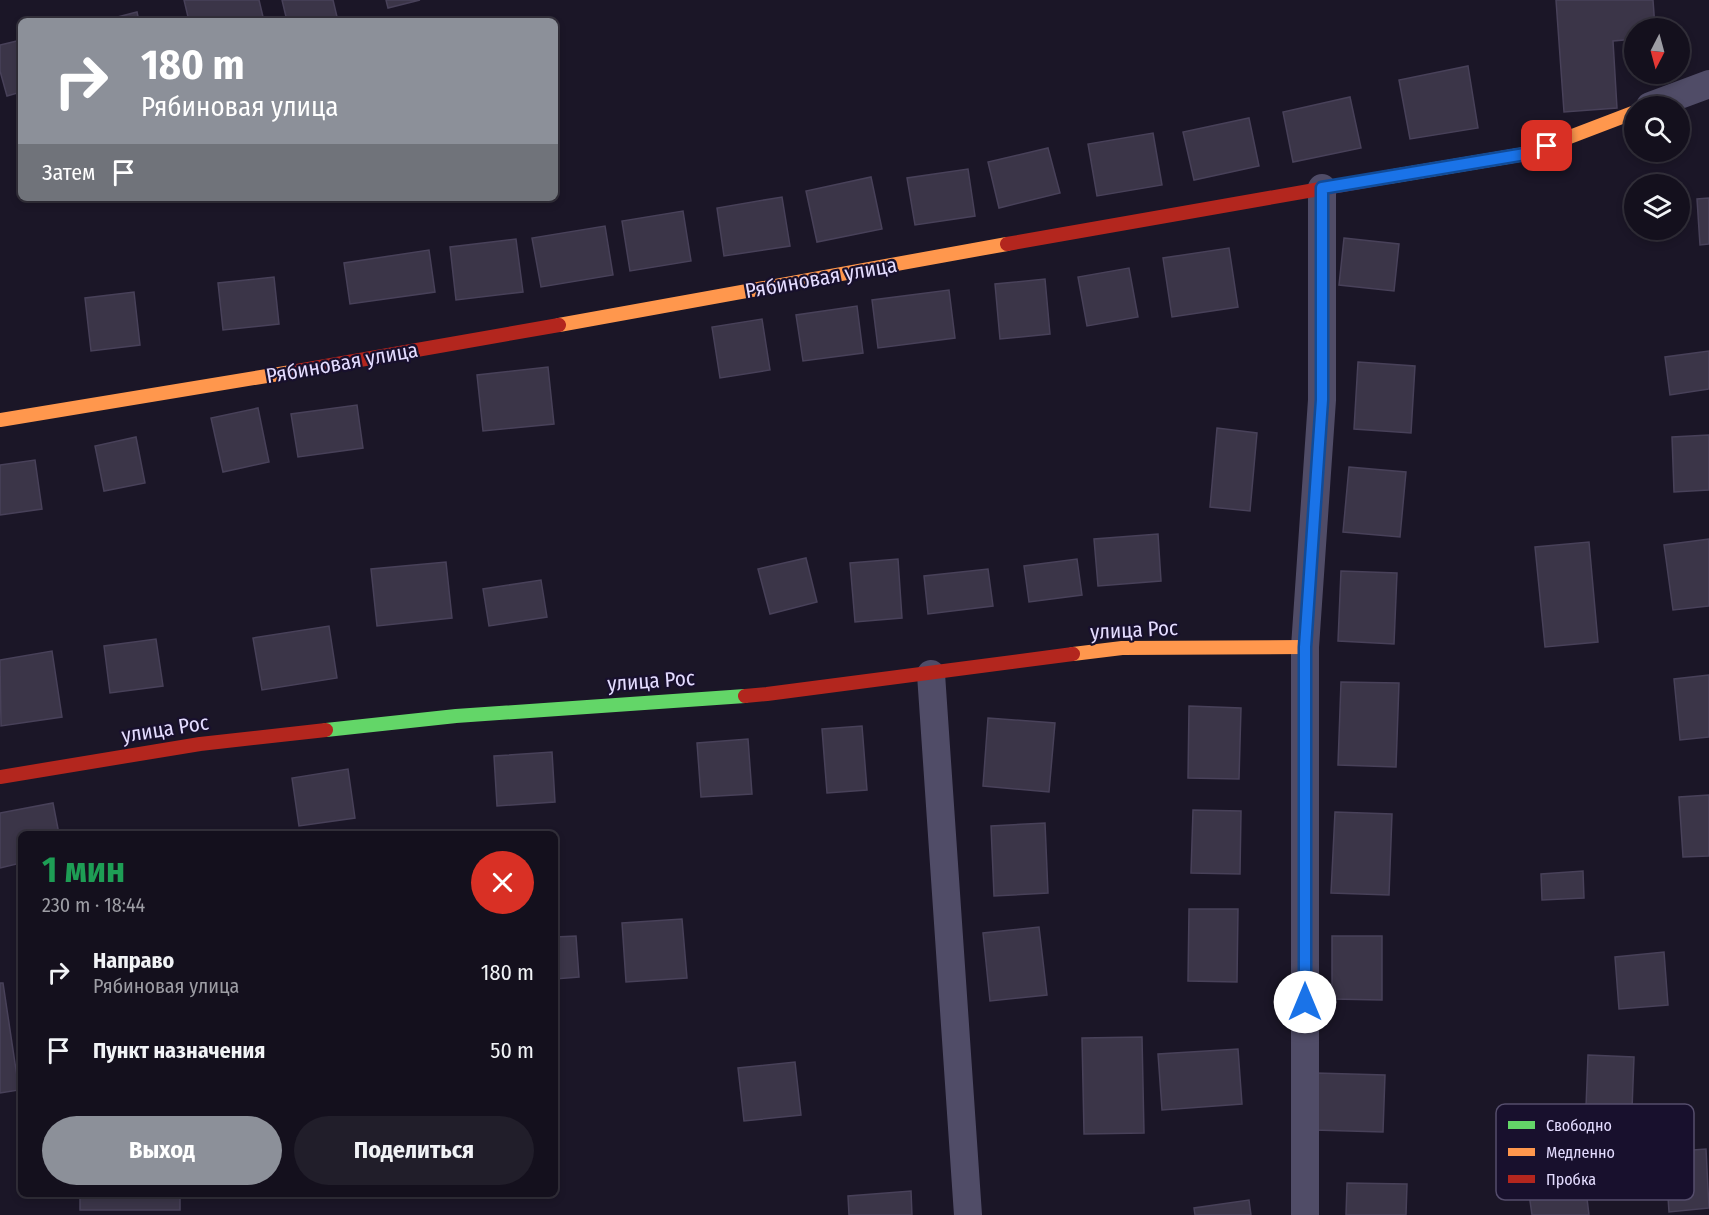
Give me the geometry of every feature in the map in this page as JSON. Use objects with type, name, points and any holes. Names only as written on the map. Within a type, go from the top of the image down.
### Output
[{"type":"street","points":[[1677,96],[1709,84]]},
{"type":"street","name":"Рябиновая улица","points":[[0,420],[340,364],[1322,188],[1525,154],[1624,116]]},
{"type":"street","points":[[1305,1215],[1305,647],[1322,400],[1322,188]]},
{"type":"street","name":"улица Рос","points":[[0,777],[212,742],[456,716],[767,694],[1122,648],[1305,647]]},
{"type":"street","points":[[931,674],[968,1215]]},
{"type":"building","points":[[184,0],[259,0],[263,18],[188,18]]},
{"type":"building","points":[[282,0],[333,0],[337,18],[286,18]]},
{"type":"building","points":[[386,0],[420,0],[388,8]]},
{"type":"building","points":[[1556,0],[1653,0],[1654,18],[1624,18],[1624,40],[1613,41],[1617,108],[1564,112]]},
{"type":"building","points":[[137,12],[138,18],[114,18]]},
{"type":"building","points":[[18,41],[18,93],[7,96],[0,71],[0,45]]},
{"type":"building","points":[[1468,66],[1478,128],[1410,139],[1399,80]]},
{"type":"building","points":[[1350,97],[1361,148],[1293,162],[1283,112]]},
{"type":"building","points":[[1249,118],[1259,166],[1194,180],[1183,132]]},
{"type":"building","points":[[1153,133],[1162,185],[1097,196],[1088,144]]},
{"type":"building","points":[[1048,148],[1060,193],[999,208],[988,162]]},
{"type":"building","points":[[968,169],[975,216],[915,225],[907,178]]},
{"type":"building","points":[[871,177],[882,229],[817,242],[806,191]]},
{"type":"building","points":[[782,197],[790,246],[724,256],[717,208]]},
{"type":"building","points":[[1709,198],[1709,244],[1700,245],[1697,199]]},
{"type":"building","points":[[683,211],[691,261],[630,271],[622,221]]},
{"type":"building","points":[[605,226],[613,275],[541,287],[532,238]]},
{"type":"building","points":[[1344,238],[1399,244],[1394,291],[1339,285]]},
{"type":"building","points":[[516,239],[523,292],[456,300],[450,247]]},
{"type":"building","points":[[1229,248],[1238,307],[1172,317],[1163,258]]},
{"type":"building","points":[[429,250],[435,292],[350,304],[344,263]]},
{"type":"building","points":[[1129,268],[1138,317],[1087,326],[1078,277]]},
{"type":"building","points":[[274,277],[279,324],[223,330],[218,283]]},
{"type":"building","points":[[1045,279],[1050,334],[1000,339],[995,284]]},
{"type":"building","points":[[949,290],[955,338],[878,348],[872,300]]},
{"type":"building","points":[[134,292],[140,345],[91,351],[85,298]]},
{"type":"building","points":[[857,306],[863,353],[803,361],[796,315]]},
{"type":"building","points":[[762,319],[770,370],[720,378],[712,327]]},
{"type":"building","points":[[1709,351],[1709,389],[1670,395],[1665,357]]},
{"type":"building","points":[[1358,362],[1415,366],[1411,433],[1354,429]]},
{"type":"building","points":[[548,367],[554,424],[483,431],[477,375]]},
{"type":"building","points":[[357,405],[363,448],[298,457],[291,414]]},
{"type":"building","points":[[258,408],[269,462],[223,472],[211,418]]},
{"type":"building","points":[[1217,428],[1257,433],[1250,511],[1210,507]]},
{"type":"building","points":[[1709,435],[1709,490],[1674,492],[1672,437]]},
{"type":"building","points":[[136,437],[145,483],[104,491],[95,446]]},
{"type":"building","points":[[35,460],[42,509],[0,515],[0,465]]},
{"type":"building","points":[[1349,467],[1406,472],[1400,537],[1343,532]]},
{"type":"building","points":[[1158,534],[1161,581],[1098,586],[1094,539]]},
{"type":"building","points":[[1709,539],[1709,606],[1673,610],[1664,545]]},
{"type":"building","points":[[1589,542],[1598,642],[1545,647],[1535,547]]},
{"type":"building","points":[[806,558],[817,602],[770,614],[758,569]]},
{"type":"building","points":[[898,559],[902,618],[855,622],[850,563]]},
{"type":"building","points":[[1077,559],[1082,595],[1029,602],[1024,566]]},
{"type":"building","points":[[446,562],[452,618],[377,626],[371,569]]},
{"type":"building","points":[[988,569],[993,606],[928,614],[924,576]]},
{"type":"building","points":[[1341,571],[1397,573],[1394,644],[1338,641]]},
{"type":"building","points":[[541,580],[547,617],[489,626],[483,589]]},
{"type":"building","points":[[329,626],[337,678],[262,690],[253,638]]},
{"type":"building","points":[[156,639],[163,686],[110,693],[104,646]]},
{"type":"building","points":[[52,651],[62,717],[1,726],[0,660]]},
{"type":"building","points":[[1709,675],[1709,737],[1680,740],[1674,679]]},
{"type":"building","points":[[1341,682],[1399,683],[1396,767],[1338,765]]},
{"type":"building","points":[[1189,706],[1241,708],[1239,779],[1188,778]]},
{"type":"building","points":[[988,718],[1055,723],[1049,792],[983,786]]},
{"type":"building","points":[[862,726],[867,790],[827,793],[822,729]]},
{"type":"building","points":[[748,739],[752,794],[701,797],[697,743]]},
{"type":"building","points":[[552,752],[555,802],[497,806],[494,756]]},
{"type":"building","points":[[348,769],[355,818],[299,826],[292,778]]},
{"type":"building","points":[[1709,795],[1709,856],[1683,857],[1679,797]]},
{"type":"building","points":[[53,803],[58,831],[18,831],[18,864],[0,868],[0,813]]},
{"type":"building","points":[[1193,810],[1241,811],[1240,874],[1191,873]]},
{"type":"building","points":[[1335,812],[1392,814],[1389,895],[1331,893]]},
{"type":"building","points":[[1045,823],[1048,893],[994,896],[991,826]]},
{"type":"building","points":[[1583,871],[1584,898],[1542,900],[1541,874]]},
{"type":"building","points":[[1189,909],[1238,909],[1237,982],[1188,981]]},
{"type":"building","points":[[682,919],[687,978],[626,982],[622,923]]},
{"type":"building","points":[[1039,927],[1047,995],[990,1001],[983,933]]},
{"type":"building","points":[[576,936],[579,977],[558,979],[558,937]]},
{"type":"building","points":[[1332,936],[1382,936],[1382,1000],[1332,999]]},
{"type":"building","points":[[1664,952],[1668,1005],[1619,1009],[1615,957]]},
{"type":"building","points":[[0,983],[3,983],[18,1090],[0,1093]]},
{"type":"building","points":[[1142,1037],[1144,1133],[1084,1134],[1082,1038]]},
{"type":"building","points":[[1238,1049],[1242,1104],[1162,1110],[1158,1054]]},
{"type":"building","points":[[1588,1055],[1634,1057],[1632,1104],[1586,1104]]},
{"type":"building","points":[[795,1062],[801,1115],[744,1121],[738,1068]]},
{"type":"building","points":[[1316,1073],[1385,1075],[1383,1132],[1314,1130]]},
{"type":"building","points":[[1706,1149],[1709,1208],[1669,1212],[1668,1200],[1694,1200],[1694,1150]]},
{"type":"building","points":[[1347,1183],[1407,1184],[1406,1215],[1346,1215]]},
{"type":"building","points":[[911,1191],[912,1215],[849,1215],[848,1196]]},
{"type":"building","points":[[80,1197],[180,1197],[180,1210],[80,1210]]},
{"type":"building","points":[[1249,1200],[1251,1215],[1195,1215],[1194,1208]]},
{"type":"building","points":[[1530,1200],[1587,1200],[1589,1215],[1532,1215]]},
{"type":"traffic: fast","points":[[326,730],[456,716],[745,696]]},
{"type":"traffic: slow","points":[[1388,177],[1525,154],[1624,116]]},
{"type":"traffic: slow","points":[[559,325],[1007,244]]},
{"type":"traffic: slow","points":[[0,420],[297,371]]},
{"type":"traffic: slow","points":[[1073,654],[1122,648],[1305,647]]},
{"type":"traffic: jam","points":[[1007,244],[1388,177]]},
{"type":"traffic: jam","points":[[297,371],[559,325]]},
{"type":"traffic: jam","points":[[745,696],[1073,654]]},
{"type":"traffic: jam","points":[[0,777],[200,744],[326,730]]},
{"type":"route","points":[[1305,1002],[1305,647],[1322,400],[1322,188],[1525,154],[1547,146]]}]
